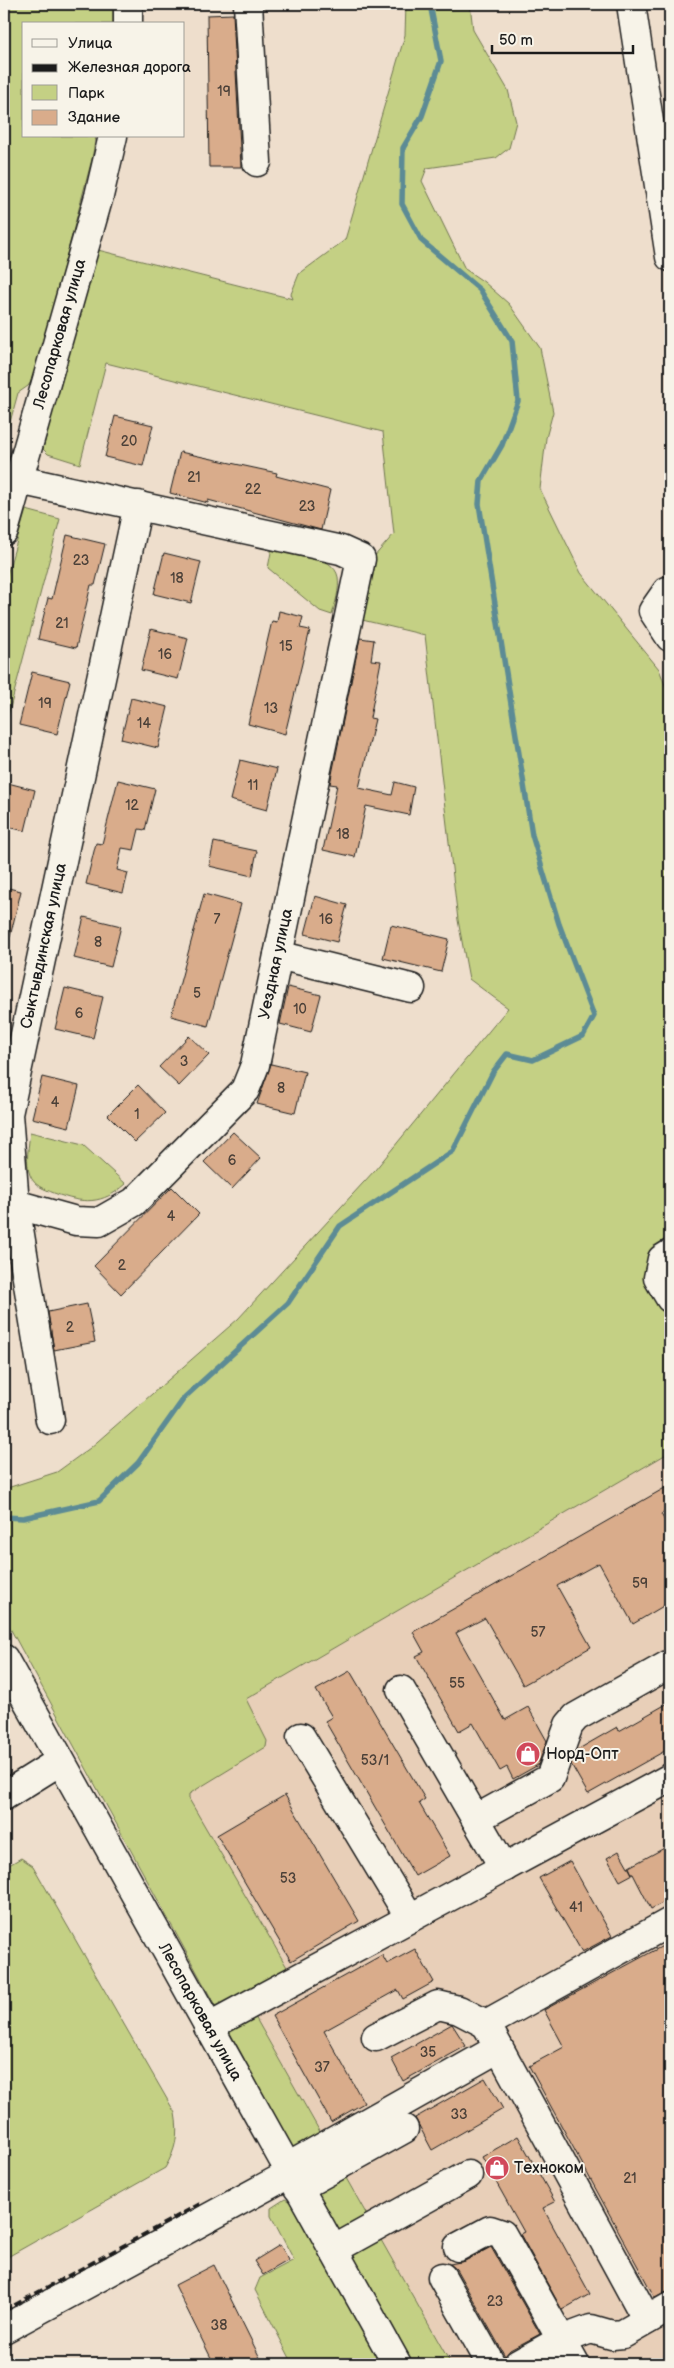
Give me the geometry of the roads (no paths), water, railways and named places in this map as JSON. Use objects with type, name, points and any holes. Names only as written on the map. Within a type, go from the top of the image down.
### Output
[{"type":"street","points":[[128,4],[128,22]]},
{"type":"street","points":[[248,4],[257,162]]},
{"type":"street","points":[[631,4],[670,257]]},
{"type":"street","name":"Лесопарковая улица","points":[[4,531],[100,196],[113,138]]},
{"type":"street","points":[[18,480],[138,505]]},
{"type":"street","name":"Уездная улица","points":[[15,1204],[76,1221],[99,1222],[134,1202],[245,1090],[255,1065],[361,559],[341,550],[138,505]]},
{"type":"street","name":"Сыктывдинская улица","points":[[50,1420],[15,1204],[6,1114],[138,505]]},
{"type":"street","points":[[667,591],[653,611],[670,636]]},
{"type":"street","points":[[278,955],[411,988]]},
{"type":"street","points":[[670,1254],[662,1259],[658,1278],[670,1298]]},
{"type":"street","name":"Лесопарковая улица","points":[[4,1659],[291,2177],[397,2364]]},
{"type":"street","points":[[476,1819],[550,1778],[569,1725],[576,1717],[670,1664]]},
{"type":"street","points":[[401,1690],[504,1868]]},
{"type":"street","points":[[301,1737],[410,1918]]},
{"type":"street","points":[[4,1796],[60,1761]]},
{"type":"street","points":[[208,2027],[670,1778]]},
{"type":"street","points":[[486,2024],[670,1922]]},
{"type":"street","points":[[376,2037],[438,2005],[459,2010],[486,2024],[647,2320]]},
{"type":"street","points":[[4,2329],[291,2177],[498,2048]]},
{"type":"street","points":[[291,2177],[404,2130]]},
{"type":"street","points":[[333,2250],[468,2175]]},
{"type":"street","points":[[458,2247],[490,2230],[502,2234],[575,2364]]},
{"type":"street","points":[[442,2277],[491,2364]]},
{"type":"street","points":[[518,2364],[561,2340],[591,2329],[618,2335],[670,2306]]},
{"type":"waterway","points":[[4,1517],[23,1518],[99,1501],[138,1463],[185,1397],[288,1303],[340,1226],[453,1151],[493,1072],[507,1054],[533,1060],[583,1036],[594,1016],[559,924],[532,835],[479,504],[481,481],[502,445],[518,401],[512,341],[480,290],[422,241],[402,204],[403,148],[422,116],[441,61],[430,4]]},
{"type":"railway","points":[[4,2311],[200,2204]]},
{"type":"place","name":"Норд-Опт","points":[[528,1754]]},
{"type":"place","name":"Техноком","points":[[497,2168]]}]
